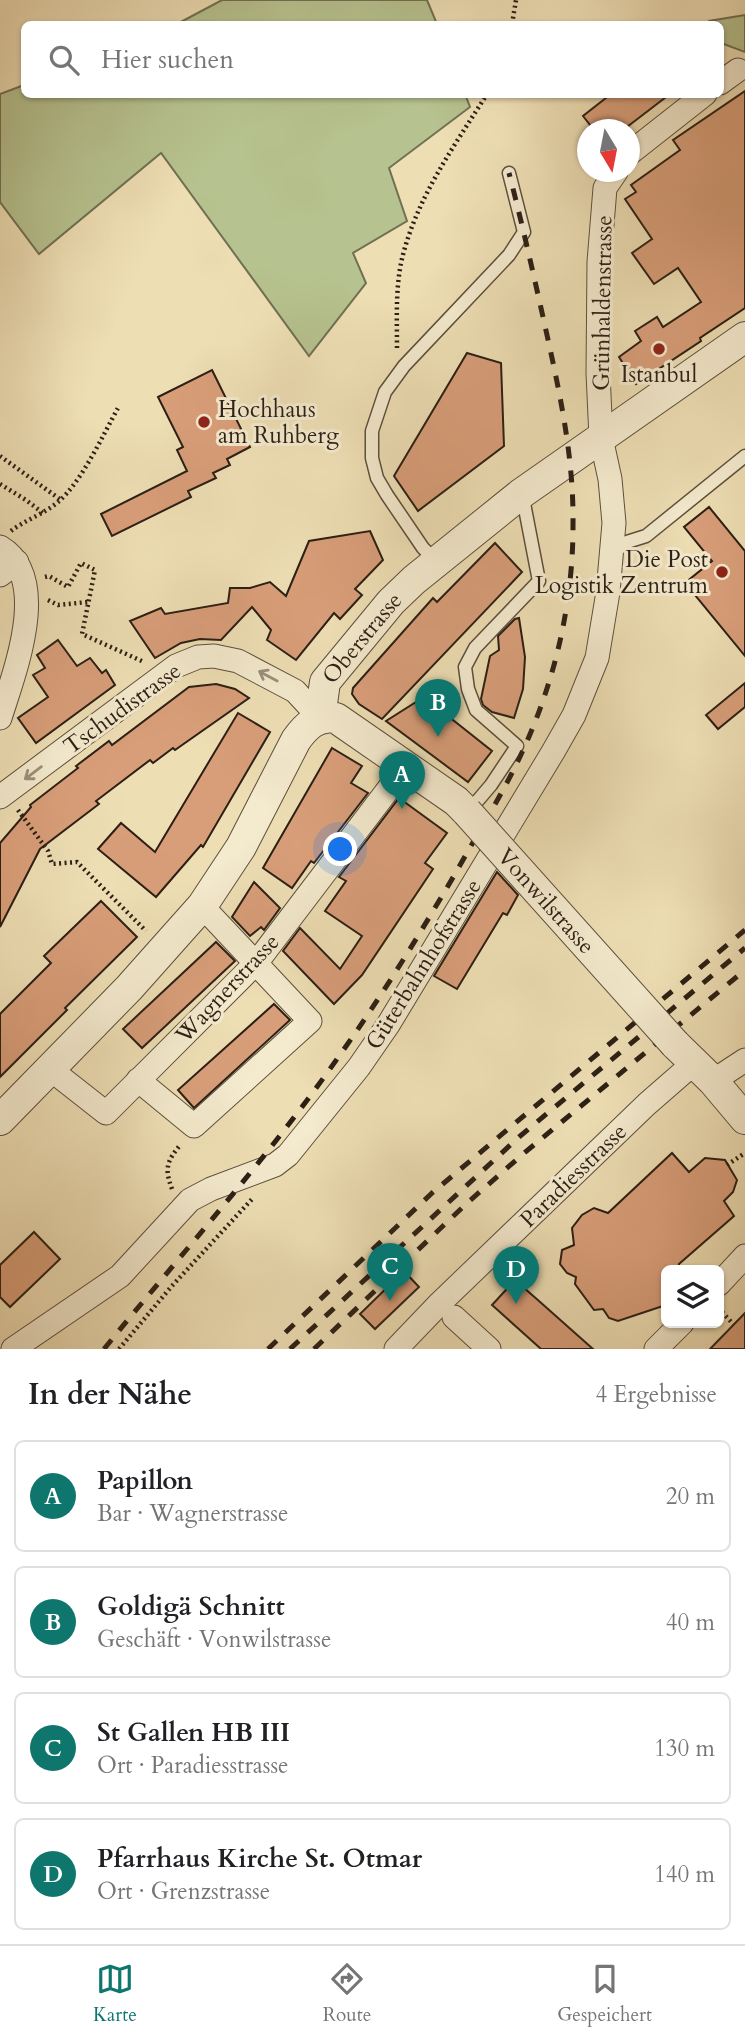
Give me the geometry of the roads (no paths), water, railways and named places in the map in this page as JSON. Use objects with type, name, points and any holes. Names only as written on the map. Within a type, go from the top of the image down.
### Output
[{"type":"street","points":[[640,144],[700,98]]},
{"type":"street","name":"Grünhaldenstrasse","points":[[601,438],[598,373],[600,262],[605,188],[610,182]]},
{"type":"street","name":"Oberstrasse","points":[[320,718],[325,682],[391,602],[436,561],[522,493],[745,337]]},
{"type":"street","name":"Güterbahnhofstrasse","points":[[13,1349],[114,1280],[190,1200],[269,1167],[288,1155],[359,1067],[388,1025],[574,715],[597,658],[608,592],[613,502],[601,438]]},
{"type":"street","points":[[0,718],[27,611],[23,573],[5,558]]},
{"type":"street","name":"Tschudistrasse","points":[[8,802],[176,666],[198,657],[214,656],[238,661],[295,691],[320,718]]},
{"type":"street","points":[[0,1120],[202,906],[242,848],[296,740],[305,727],[320,718]]},
{"type":"street","name":"Vonwilstrasse","points":[[320,718],[336,718],[456,801],[745,1119]]},
{"type":"street","name":"Wagnerstrasse","points":[[50,1069],[106,1113],[257,962],[406,765]]},
{"type":"street","points":[[138,1080],[194,1126],[310,1021],[202,906]]},
{"type":"street","name":"Paradiesstrasse","points":[[396,1349],[440,1303],[647,1104],[694,1063],[745,1060]]},
{"type":"street","points":[[724,1279],[745,1256]]},
{"type":"street","points":[[454,1317],[489,1349]]},
{"type":"street","points":[[656,1349],[676,1328]]},
{"type":"lane","points":[[436,561],[423,548],[377,478],[372,431],[385,391],[404,366],[509,255],[524,232],[509,173]]},
{"type":"lane","points":[[611,547],[646,536],[745,456]]},
{"type":"lane","points":[[467,812],[491,785],[517,746],[476,709],[468,689],[465,667],[475,648],[539,581],[522,493]]},
{"type":"railway","points":[[104,1349],[282,1133],[368,1014],[427,921],[503,791],[528,739],[547,688],[561,635],[570,581],[573,502],[566,430],[557,382],[509,173]]},
{"type":"railway","points":[[268,1349],[432,1193],[745,930]]},
{"type":"railway","points":[[290,1349],[519,1137],[745,948]]},
{"type":"railway","points":[[314,1349],[466,1204],[745,970]]},
{"type":"place","name":"Istanbul","points":[[659,349]]},
{"type":"place","name":"Hochhaus am Ruhberg","points":[[204,422]]},
{"type":"place","name":"Die Post Logistik Zentrum","points":[[722,572]]},
{"type":"place","name":"Goldigä Schnitt","points":[[438,737]]},
{"type":"place","name":"Papillon","points":[[402,809]]},
{"type":"place","name":"St Gallen HB III","points":[[390,1301]]},
{"type":"place","name":"Pfarrhaus Kirche St. Otmar","points":[[516,1304]]}]
